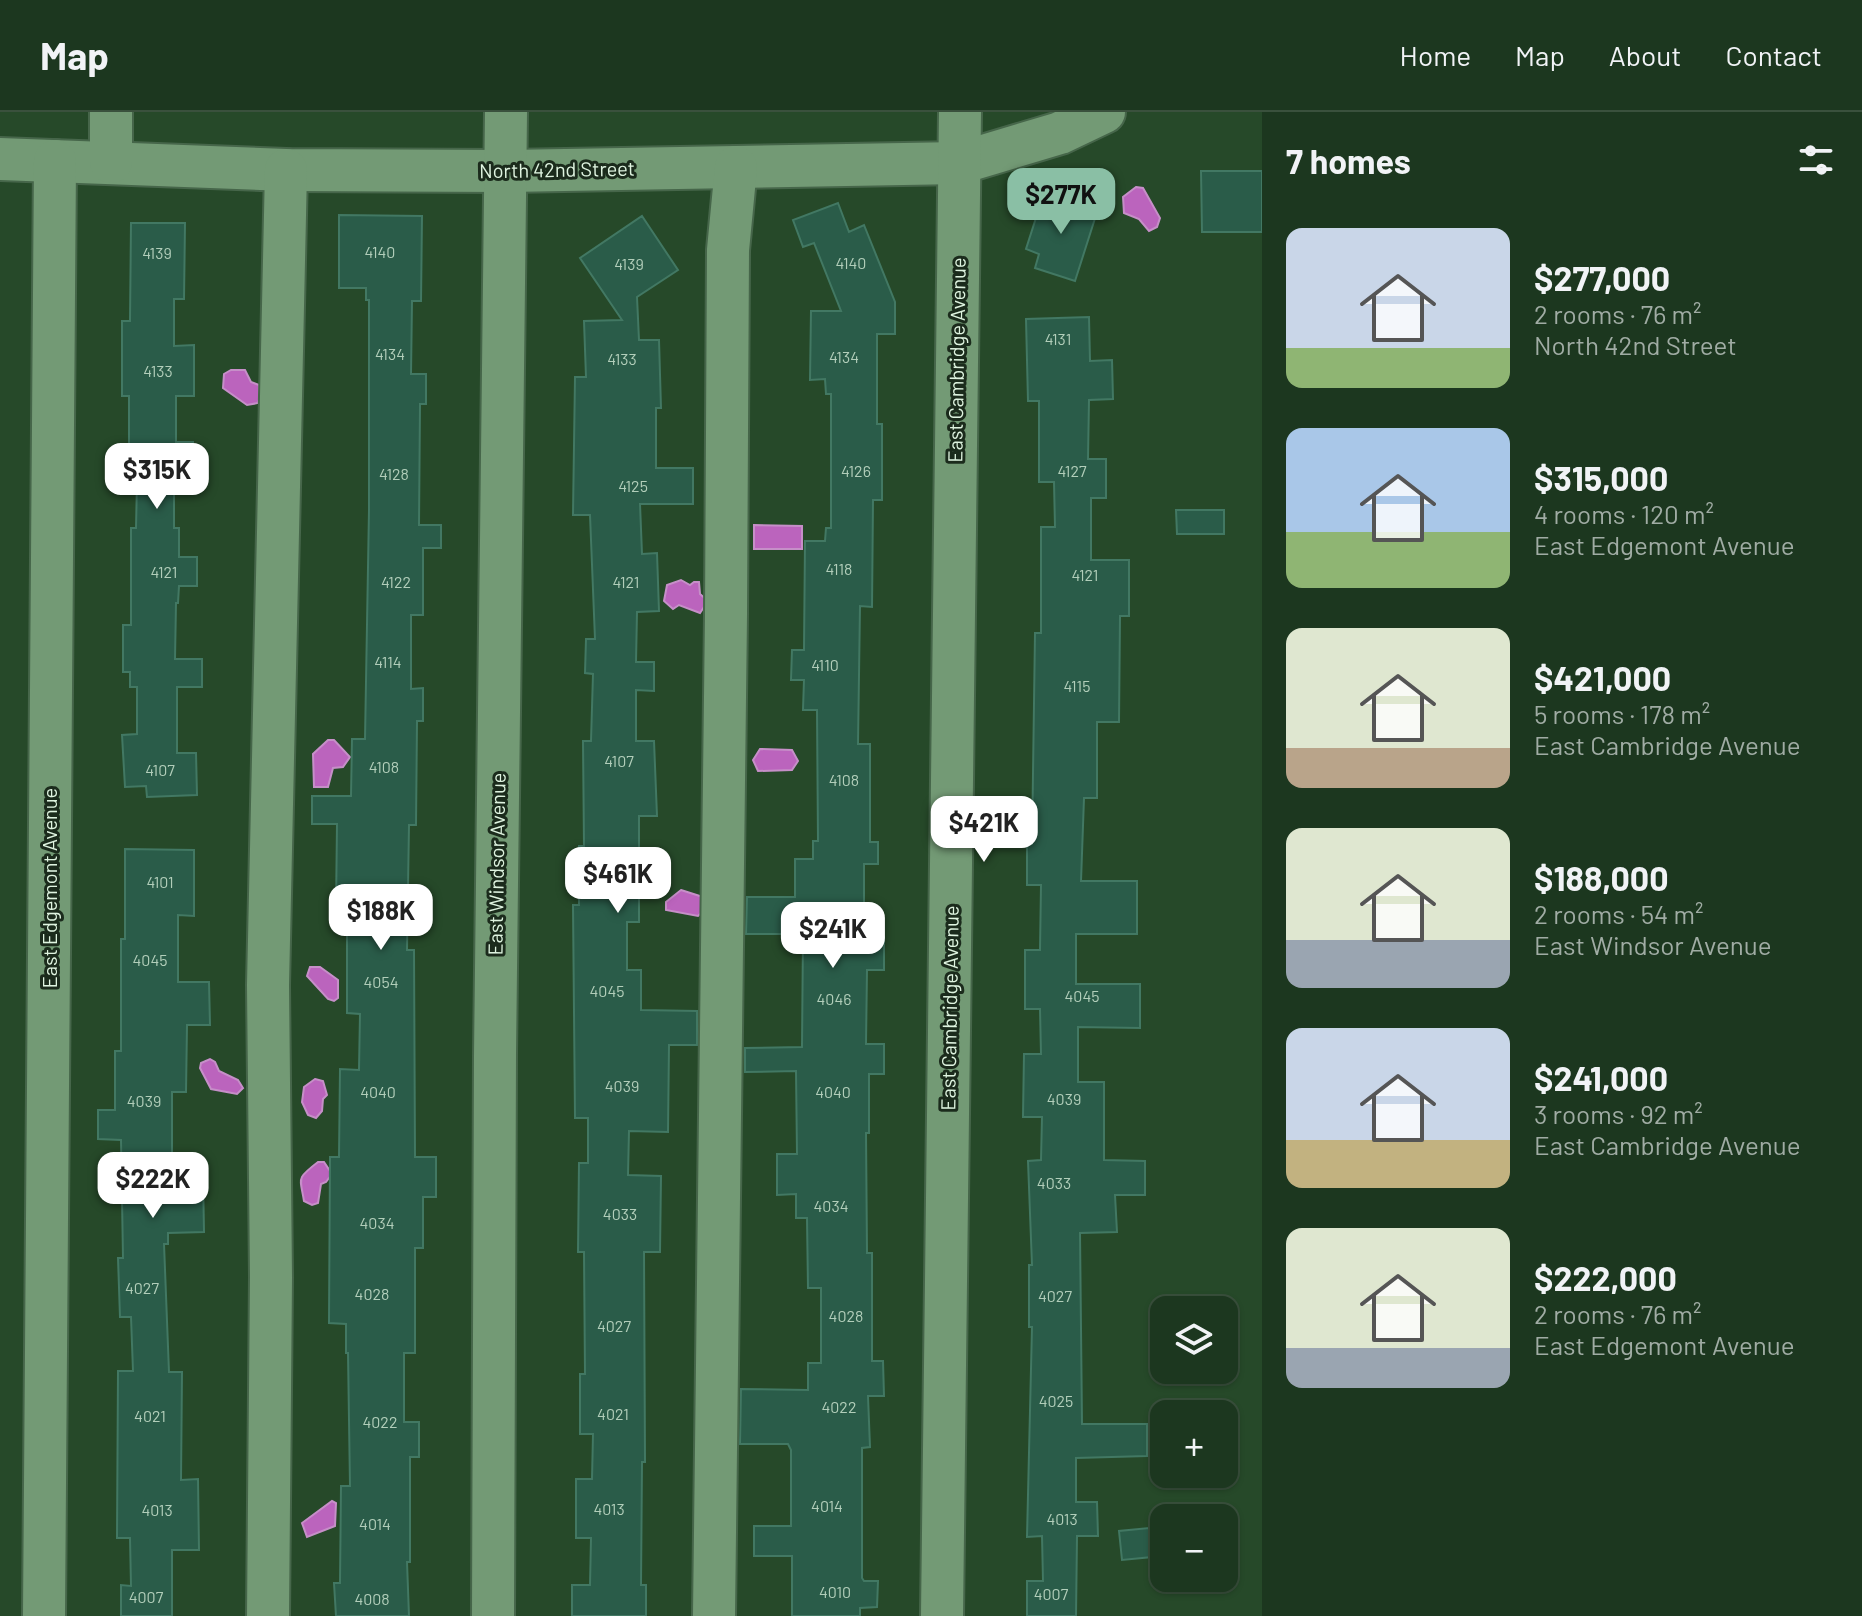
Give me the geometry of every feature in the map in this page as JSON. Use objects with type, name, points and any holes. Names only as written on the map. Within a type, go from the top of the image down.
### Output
[{"type":"street","points":[[111,112],[111,162]]},
{"type":"street","name":"East Windsor Avenue","points":[[493,1616],[495,1055],[506,112]]},
{"type":"street","name":"East Cambridge Avenue","points":[[942,1616],[960,112]]},
{"type":"street","name":"North 42nd Street","points":[[0,159],[286,170],[505,171],[960,163],[1060,133],[1104,112]]},
{"type":"street","name":"East Edgemont Avenue","points":[[44,1616],[55,161]]},
{"type":"street","points":[[714,1616],[727,598],[728,250],[736,167]]},
{"type":"street","points":[[268,1616],[271,1277],[268,985],[286,170]]},
{"type":"shaded area","points":[[1136,187],[1143,188],[1160,218],[1157,227],[1149,231],[1139,219],[1124,213],[1123,197]]},
{"type":"shaded area","points":[[231,370],[245,370],[251,382],[259,385],[258,403],[247,405],[223,388],[224,374]]},
{"type":"shaded area","points":[[754,525],[802,526],[802,549],[754,549]]},
{"type":"shaded area","points":[[681,580],[690,585],[699,582],[700,594],[708,601],[700,613],[679,605],[673,609],[664,601],[667,585]]},
{"type":"shaded area","points":[[328,740],[334,740],[350,757],[343,767],[333,768],[328,787],[314,787],[313,754]]},
{"type":"shaded area","points":[[760,749],[792,750],[798,761],[792,770],[758,771],[753,760]]},
{"type":"shaded area","points":[[681,890],[703,897],[702,912],[698,916],[666,910],[666,902]]},
{"type":"shaded area","points":[[310,967],[320,967],[338,980],[338,998],[334,1001],[328,999],[307,976]]},
{"type":"shaded area","points":[[210,1059],[219,1071],[238,1080],[243,1088],[237,1094],[211,1089],[200,1068],[201,1063]]},
{"type":"shaded area","points":[[315,1079],[323,1081],[327,1095],[316,1118],[308,1115],[302,1102],[304,1087]]},
{"type":"shaded area","points":[[318,1162],[324,1162],[332,1174],[321,1184],[318,1203],[312,1205],[304,1201],[301,1179]]},
{"type":"shaded area","points":[[332,1501],[336,1503],[335,1526],[307,1537],[302,1523]]},
{"type":"building","points":[[1201,171],[1262,171],[1262,232],[1202,232]]},
{"type":"building","points":[[1044,193],[1098,209],[1075,281],[1035,268],[1039,254],[1026,249]]},
{"type":"building","points":[[838,203],[849,232],[864,225],[895,302],[895,334],[877,334],[877,424],[882,424],[882,500],[873,500],[872,607],[860,606],[858,744],[870,744],[870,842],[878,842],[878,864],[864,864],[864,937],[884,937],[884,970],[867,970],[866,1044],[884,1044],[884,1074],[869,1074],[869,1133],[866,1133],[867,1253],[872,1253],[872,1361],[883,1361],[884,1396],[868,1396],[870,1447],[862,1448],[862,1578],[864,1581],[878,1581],[877,1607],[860,1608],[860,1616],[792,1616],[792,1556],[754,1556],[754,1526],[791,1526],[791,1450],[788,1444],[740,1444],[741,1389],[808,1390],[808,1363],[821,1363],[821,1288],[808,1288],[807,1218],[796,1218],[796,1194],[777,1195],[777,1154],[797,1154],[796,1071],[745,1072],[745,1048],[802,1047],[803,934],[746,934],[747,897],[795,897],[795,859],[813,859],[813,841],[818,841],[817,710],[803,710],[804,680],[791,680],[792,650],[804,650],[805,541],[825,541],[826,528],[831,528],[831,394],[826,394],[825,379],[810,380],[811,311],[841,311],[814,243],[803,247],[793,220]]},
{"type":"building","points":[[339,215],[422,216],[421,301],[412,301],[411,374],[426,374],[426,404],[420,404],[419,525],[441,525],[441,548],[423,548],[423,615],[411,615],[411,689],[423,688],[423,721],[417,721],[416,825],[409,825],[407,950],[414,950],[415,1157],[436,1157],[436,1197],[423,1197],[423,1248],[415,1248],[415,1353],[404,1353],[404,1422],[419,1422],[419,1457],[410,1457],[409,1616],[336,1616],[334,1583],[340,1583],[341,1486],[350,1486],[346,1324],[329,1323],[330,1157],[339,1157],[340,1069],[359,1070],[360,1014],[347,1013],[347,907],[336,907],[337,824],[312,824],[312,796],[351,796],[352,739],[365,739],[369,510],[369,300],[366,300],[366,288],[339,288]]},
{"type":"building","points":[[642,216],[678,270],[637,297],[639,340],[659,340],[661,408],[656,408],[656,468],[693,468],[693,504],[640,504],[642,554],[657,553],[659,611],[637,612],[636,662],[654,662],[654,691],[636,690],[636,741],[654,741],[657,816],[639,816],[639,922],[627,922],[627,970],[641,970],[641,1010],[697,1011],[697,1045],[669,1045],[668,1132],[629,1131],[628,1175],[661,1176],[660,1252],[644,1252],[645,1462],[642,1462],[641,1585],[646,1585],[646,1616],[572,1616],[572,1585],[590,1585],[591,1538],[576,1538],[576,1479],[592,1479],[593,1434],[580,1434],[580,1374],[585,1374],[584,1252],[578,1252],[579,1163],[588,1163],[588,1118],[575,1118],[573,905],[579,905],[579,846],[584,846],[583,741],[591,741],[593,674],[585,673],[586,639],[595,639],[590,515],[573,515],[575,377],[586,377],[584,321],[622,320],[580,258]]},
{"type":"building","points":[[131,223],[185,223],[184,299],[174,299],[174,346],[194,345],[194,396],[176,396],[176,442],[193,442],[193,480],[174,480],[174,528],[179,528],[179,557],[197,557],[197,586],[179,586],[175,659],[202,659],[202,687],[177,687],[177,753],[196,753],[197,795],[147,797],[146,786],[125,787],[122,735],[137,734],[137,687],[130,687],[130,672],[123,672],[123,625],[131,625],[131,528],[136,528],[137,481],[129,482],[129,396],[122,396],[122,321],[130,321]]},
{"type":"building","points":[[1089,317],[1090,361],[1112,360],[1113,399],[1089,400],[1088,459],[1106,459],[1106,498],[1091,498],[1091,560],[1129,560],[1129,616],[1120,616],[1119,722],[1097,722],[1097,798],[1084,798],[1081,881],[1137,881],[1137,934],[1076,934],[1076,984],[1140,984],[1140,1028],[1078,1027],[1078,1082],[1104,1082],[1104,1160],[1145,1161],[1145,1195],[1115,1195],[1117,1232],[1080,1233],[1082,1424],[1147,1424],[1147,1456],[1076,1458],[1076,1502],[1097,1502],[1098,1536],[1077,1536],[1076,1616],[1027,1616],[1027,1581],[1043,1581],[1042,1536],[1027,1537],[1032,1327],[1029,1327],[1029,1265],[1032,1265],[1028,1161],[1041,1160],[1042,1117],[1023,1117],[1024,1054],[1041,1054],[1040,1009],[1025,1009],[1025,950],[1040,950],[1041,885],[1027,885],[1027,844],[1032,844],[1035,633],[1041,633],[1041,527],[1055,527],[1054,482],[1039,482],[1039,401],[1028,401],[1026,319]]},
{"type":"building","points":[[1176,510],[1224,510],[1224,534],[1177,534]]},
{"type":"building","points":[[125,849],[194,850],[194,916],[178,915],[178,982],[209,982],[210,1025],[187,1025],[186,1092],[172,1092],[172,1177],[203,1176],[204,1232],[168,1233],[168,1244],[164,1244],[169,1372],[182,1372],[181,1480],[198,1479],[199,1550],[172,1550],[172,1616],[121,1616],[121,1585],[131,1586],[130,1538],[117,1538],[118,1371],[133,1371],[131,1317],[120,1317],[118,1258],[123,1258],[121,1140],[98,1139],[98,1110],[115,1110],[115,1051],[121,1051]]},
{"type":"building","points":[[1149,1528],[1150,1557],[1122,1560],[1119,1531]]}]
